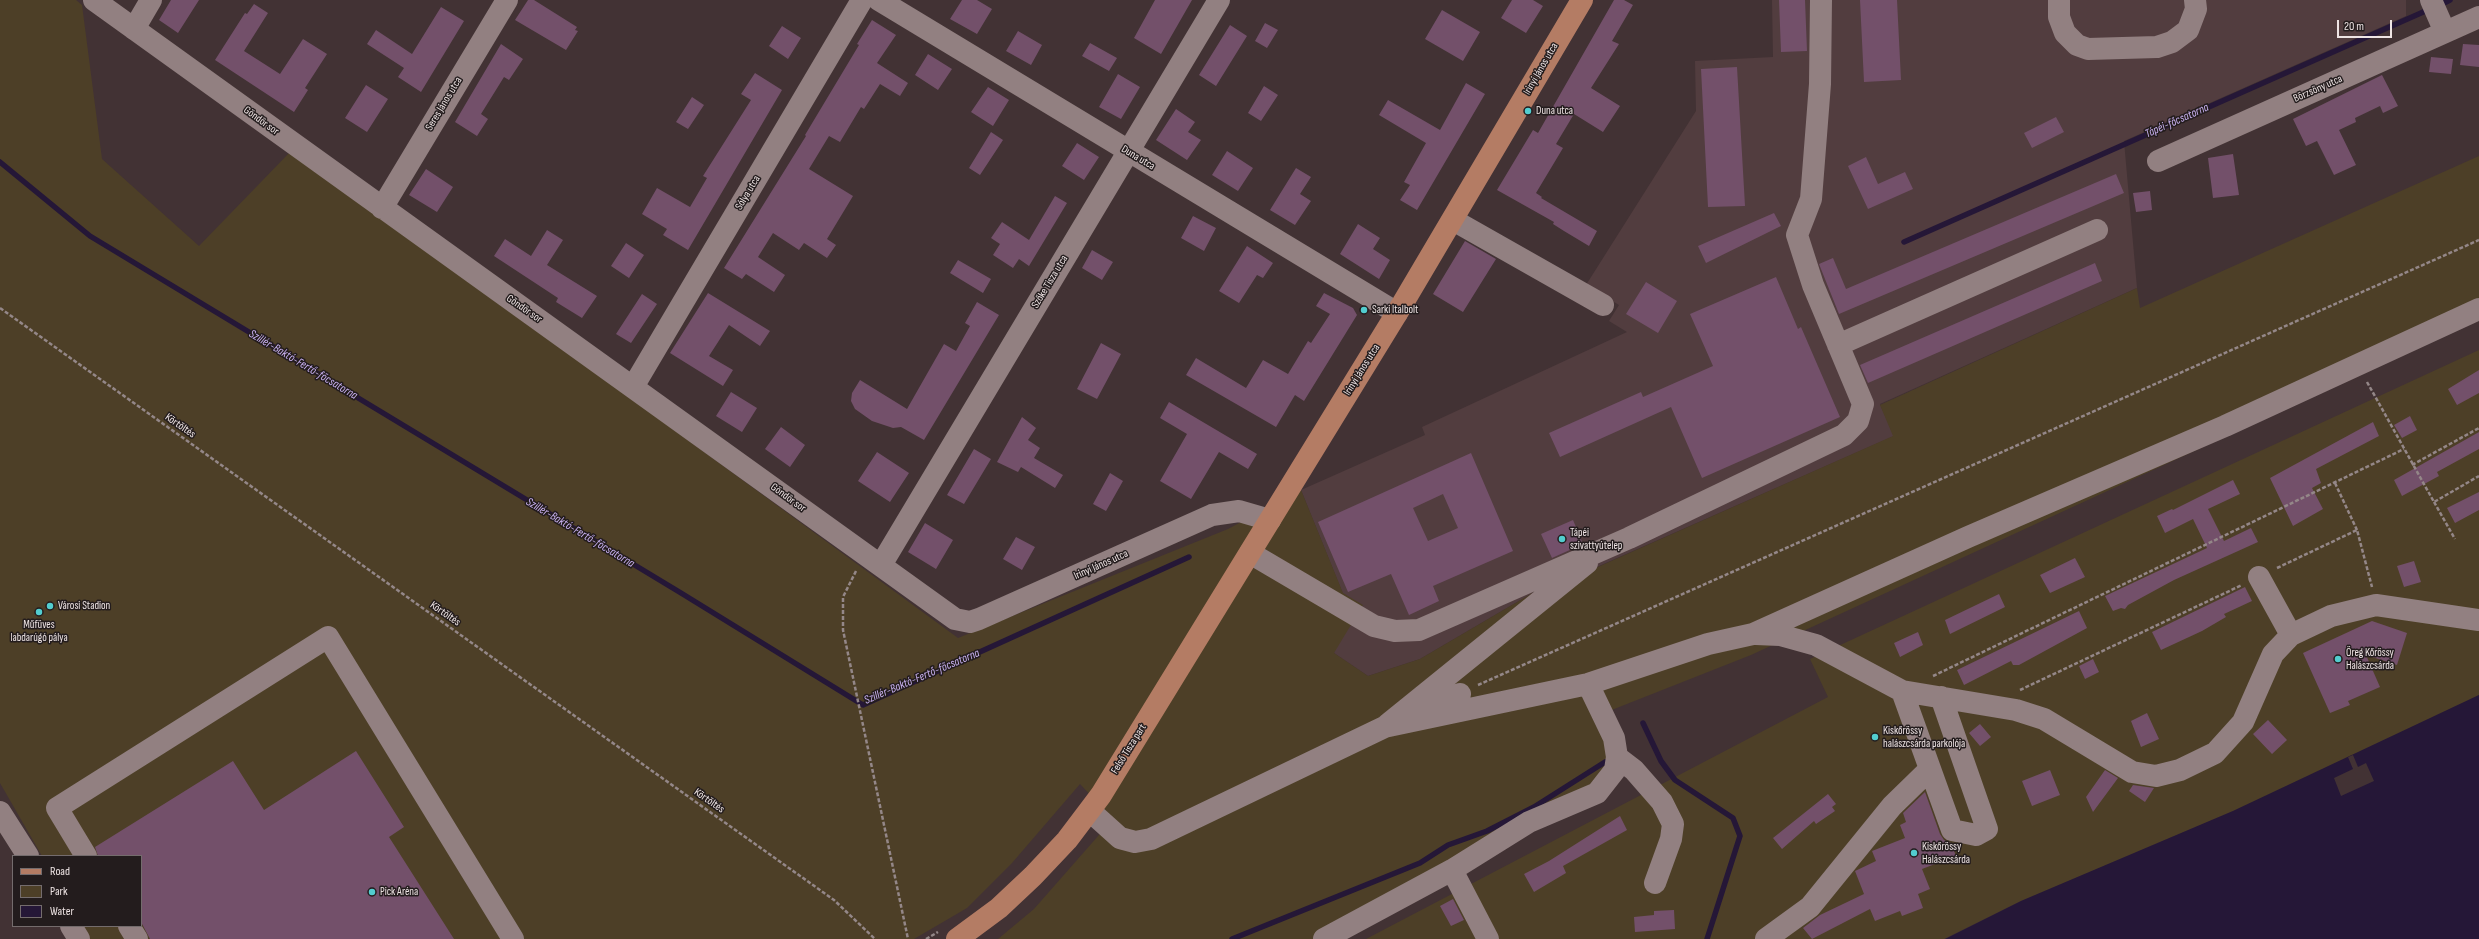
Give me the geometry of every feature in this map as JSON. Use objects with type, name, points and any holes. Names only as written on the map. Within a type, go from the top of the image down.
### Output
[{"type":"main road","name":"Irinyi János utca","points":[[1267,524],[1453,220],[1582,0]]},
{"type":"main road","name":"Felső Tisza part","points":[[957,939],[999,908],[1033,876],[1055,854],[1090,811],[1267,524]]},
{"type":"street","name":"Göndör sor","points":[[94,0],[955,619]]},
{"type":"street","points":[[134,29],[151,0]]},
{"type":"street","name":"Seres János utca","points":[[382,208],[507,0]]},
{"type":"street","name":"Sólya utca","points":[[633,387],[862,0]]},
{"type":"street","name":"Duna utca","points":[[879,0],[1128,152],[1397,313]]},
{"type":"street","name":"Szőke Tisza utca","points":[[873,560],[1128,152],[1219,0]]},
{"type":"street","points":[[1250,553],[1374,626],[1395,631],[1419,630],[1608,547],[1844,435],[1858,421],[1863,404],[1813,285],[1797,235],[1811,199],[1820,84],[1821,0]]},
{"type":"street","points":[[2058,0],[2059,17],[2065,32],[2077,46],[2088,49],[2157,47],[2172,42],[2188,30],[2196,8],[2195,0]]},
{"type":"street","points":[[2431,0],[2445,32]]},
{"type":"street","name":"Börzsöny utca","points":[[2158,161],[2479,17]]},
{"type":"street","points":[[1453,220],[1603,305]]},
{"type":"street","points":[[1838,345],[2097,230]]},
{"type":"street","points":[[1384,727],[1588,684],[1708,644],[1753,634],[1968,537],[2225,426],[2479,309]]},
{"type":"street","name":"Irinyi János utca","points":[[955,619],[970,622],[980,619],[1212,515],[1239,511],[1267,524]]},
{"type":"street","points":[[1384,727],[1608,547]]},
{"type":"street","points":[[2259,577],[2291,636]]},
{"type":"street","points":[[1753,634],[1780,635],[1816,645],[1902,691],[2016,710],[2044,719],[2132,772],[2156,776],[2180,770],[2215,753],[2242,722],[2273,654],[2291,636],[2330,616],[2376,605],[2479,620]]},
{"type":"street","points":[[85,855],[57,808],[328,637],[512,939]]},
{"type":"street","points":[[1324,939],[1452,870],[1529,822],[1597,793],[1615,770],[1617,757],[1614,738],[1588,684]]},
{"type":"street","points":[[1902,691],[1952,830],[1976,835],[1987,829],[1941,697]]},
{"type":"street","points":[[1090,811],[1120,838],[1135,842],[1151,839],[1384,727],[1460,694]]},
{"type":"street","points":[[1617,757],[1634,770],[1662,802],[1673,824],[1671,839],[1655,883]]},
{"type":"street","points":[[1766,939],[1810,907],[1892,806],[1930,770]]},
{"type":"street","points":[[0,812],[27,855]]},
{"type":"street","points":[[1452,870],[1488,939]]},
{"type":"street","points":[[72,927],[79,939]]},
{"type":"street","points":[[131,927],[138,939]]},
{"type":"path","points":[[1460,694],[2479,240]]},
{"type":"path","name":"Körtöltés","points":[[0,308],[828,895],[875,939]]},
{"type":"path","points":[[2357,364],[2455,540]]},
{"type":"path","points":[[2412,465],[2479,428]]},
{"type":"path","points":[[1930,677],[2404,449]]},
{"type":"path","points":[[2434,502],[2479,476]]},
{"type":"path","points":[[2335,483],[2357,530],[2376,605]]},
{"type":"path","points":[[2016,692],[2357,530]]},
{"type":"path","points":[[873,560],[843,597],[843,630],[908,939]]},
{"type":"shaded area","points":[[1772,0],[2406,0],[2406,16],[2124,141],[2137,288],[1880,404],[1894,436],[1590,570],[1541,588],[1420,659],[1368,676],[1334,653],[1343,594],[1301,490],[1425,435],[1422,427],[1627,332],[1609,321],[1619,305],[1586,285],[1696,111],[1695,61],[1773,57]]},
{"type":"green space","points":[[0,0],[76,0],[82,5],[102,159],[199,246],[292,150],[958,638],[1228,529],[1301,490],[1343,593],[1363,605],[1334,653],[1368,676],[1420,659],[1541,588],[1591,570],[1893,436],[1880,405],[2137,288],[2140,308],[2479,156],[2479,320],[1751,655],[1599,715],[1611,756],[1596,785],[1316,939],[998,939],[1034,909],[1113,819],[1080,784],[1012,863],[967,908],[914,939],[90,939],[83,927],[142,927],[142,855],[41,855],[0,783]]},
{"type":"green space","points":[[2479,350],[2479,695],[2233,811],[2021,901],[1944,939],[1366,939],[1828,697],[1810,659]]},
{"type":"water","points":[[2479,695],[2479,939],[1945,939],[2021,901],[2233,811]]},
{"type":"pier","points":[[2353,755],[2358,767],[2366,763],[2374,781],[2341,796],[2334,778],[2353,769],[2348,757]]},
{"type":"building","points":[[171,0],[199,0],[178,33],[159,20]]},
{"type":"building","points":[[528,0],[534,0],[577,27],[575,30],[578,31],[566,50],[515,20]]},
{"type":"building","points":[[962,0],[977,0],[992,9],[977,34],[950,19]]},
{"type":"building","points":[[1155,0],[1192,0],[1161,54],[1134,38]]},
{"type":"building","points":[[1512,0],[1533,0],[1543,6],[1526,33],[1501,18]]},
{"type":"building","points":[[1614,0],[1624,0],[1633,5],[1612,41],[1619,44],[1591,88],[1620,106],[1603,132],[1574,114],[1556,144],[1563,148],[1536,193],[1542,197],[1541,198],[1597,231],[1589,246],[1553,224],[1554,222],[1497,190],[1533,130],[1538,133]]},
{"type":"building","points":[[1779,0],[1805,0],[1807,51],[1781,52]]},
{"type":"building","points":[[1860,0],[1897,0],[1901,80],[1864,82]]},
{"type":"building","points":[[254,4],[268,13],[244,51],[280,74],[303,39],[327,54],[305,88],[308,90],[294,112],[215,60],[245,13],[247,14]]},
{"type":"building","points":[[441,7],[464,21],[421,92],[398,77],[404,68],[367,44],[376,30],[412,54]]},
{"type":"building","points":[[1442,10],[1480,32],[1463,61],[1425,39]]},
{"type":"building","points":[[872,20],[896,35],[877,63],[908,83],[900,96],[880,84],[864,109],[861,107],[840,142],[829,136],[809,169],[853,196],[827,239],[836,245],[827,258],[804,243],[799,250],[773,233],[758,257],[785,275],[774,292],[746,274],[742,279],[724,268],[806,136],[805,135],[859,45],[857,44]]},
{"type":"building","points":[[1265,23],[1278,30],[1267,48],[1255,41]]},
{"type":"building","points":[[1230,25],[1247,36],[1216,86],[1199,75]]},
{"type":"building","points":[[782,26],[801,38],[788,59],[769,46]]},
{"type":"building","points":[[1018,31],[1042,45],[1031,65],[1006,51]]},
{"type":"building","points":[[1090,43],[1117,58],[1109,71],[1082,56]]},
{"type":"building","points":[[501,44],[523,59],[509,80],[504,77],[481,114],[488,119],[477,136],[455,122]]},
{"type":"building","points":[[2463,44],[2479,45],[2479,67],[2460,65]]},
{"type":"building","points":[[928,54],[952,69],[938,90],[915,75]]},
{"type":"building","points":[[2431,57],[2453,59],[2451,74],[2429,72]]},
{"type":"building","points":[[1737,67],[1745,206],[1708,207],[1701,69]]},
{"type":"building","points":[[755,73],[782,90],[688,250],[663,235],[667,229],[642,214],[657,188],[690,207],[707,178],[703,176],[751,100],[741,94]]},
{"type":"building","points":[[1118,74],[1140,87],[1121,119],[1099,107]]},
{"type":"building","points":[[2382,75],[2398,106],[2383,113],[2380,106],[2355,118],[2356,122],[2339,130],[2356,165],[2334,175],[2317,141],[2306,146],[2293,119]]},
{"type":"building","points":[[1466,83],[1485,94],[1417,210],[1400,200],[1410,185],[1404,182],[1426,143],[1379,115],[1388,100],[1440,130]]},
{"type":"building","points":[[366,85],[388,99],[367,132],[345,118]]},
{"type":"building","points":[[1264,86],[1278,95],[1261,121],[1248,113]]},
{"type":"building","points":[[988,87],[1009,100],[993,126],[971,112]]},
{"type":"building","points":[[692,97],[704,105],[688,129],[676,122]]},
{"type":"building","points":[[1176,109],[1195,122],[1188,132],[1201,140],[1187,160],[1156,140]]},
{"type":"building","points":[[2056,117],[2064,132],[2032,148],[2024,133]]},
{"type":"building","points":[[991,132],[1003,140],[980,175],[969,168]]},
{"type":"building","points":[[1077,143],[1099,157],[1084,180],[1062,166]]},
{"type":"building","points":[[1227,151],[1253,168],[1238,191],[1212,175]]},
{"type":"building","points":[[2233,154],[2239,195],[2213,198],[2208,158]]},
{"type":"building","points":[[1866,157],[1878,184],[1905,172],[1913,189],[1868,209],[1848,166]]},
{"type":"building","points":[[1296,168],[1311,177],[1300,194],[1311,201],[1295,225],[1270,210]]},
{"type":"building","points":[[426,169],[453,187],[437,212],[409,195]]},
{"type":"building","points":[[2116,174],[2124,193],[1839,314],[1819,264],[1833,258],[1846,289]]},
{"type":"building","points":[[2150,191],[2152,210],[2136,212],[2133,193]]},
{"type":"building","points":[[1055,196],[1067,203],[1029,266],[1019,259],[1013,268],[993,255],[1000,244],[991,238],[1002,222],[1029,240]]},
{"type":"building","points":[[1774,213],[1781,226],[1706,263],[1698,246]]},
{"type":"building","points":[[1193,216],[1216,228],[1204,251],[1181,238]]},
{"type":"building","points":[[1358,224],[1380,238],[1373,249],[1390,260],[1379,279],[1340,254]]},
{"type":"building","points":[[547,230],[563,240],[547,265],[597,296],[582,318],[556,302],[558,298],[494,256],[505,239],[531,256]]},
{"type":"building","points":[[1465,241],[1496,259],[1463,312],[1433,294]]},
{"type":"building","points":[[626,243],[644,255],[629,278],[611,266]]},
{"type":"building","points":[[1247,246],[1273,263],[1263,278],[1257,275],[1239,303],[1219,291]]},
{"type":"building","points":[[1092,250],[1113,262],[1102,280],[1082,268]]},
{"type":"building","points":[[958,260],[991,279],[983,293],[950,273]]},
{"type":"building","points":[[2095,263],[2102,281],[1868,383],[1860,365]]},
{"type":"building","points":[[1776,277],[1798,329],[1801,327],[1840,417],[1702,478],[1671,407],[1560,457],[1549,433],[1641,392],[1643,397],[1713,366],[1690,314]]},
{"type":"building","points":[[1646,282],[1677,301],[1658,333],[1626,314]]},
{"type":"building","points":[[708,293],[770,331],[760,346],[729,325],[709,356],[733,370],[723,386],[670,353]]},
{"type":"building","points":[[1324,293],[1353,308],[1357,315],[1304,401],[1295,395],[1276,427],[1186,375],[1196,358],[1246,388],[1263,360],[1288,374],[1308,341],[1311,343],[1330,314],[1316,306]]},
{"type":"building","points":[[642,294],[657,304],[631,343],[616,334]]},
{"type":"building","points":[[977,302],[999,315],[924,440],[901,427],[893,428],[872,421],[855,409],[851,401],[852,393],[860,380],[907,409],[944,344],[956,351],[970,326],[965,323]]},
{"type":"building","points":[[1101,343],[1121,354],[1097,399],[1077,389]]},
{"type":"building","points":[[2479,370],[2479,393],[2457,405],[2448,389]]},
{"type":"building","points":[[731,392],[757,408],[742,432],[716,416]]},
{"type":"building","points":[[1169,402],[1257,454],[1248,469],[1219,452],[1191,499],[1160,481],[1187,434],[1160,418]]},
{"type":"building","points":[[2410,416],[2417,430],[2402,438],[2394,425]]},
{"type":"building","points":[[1022,417],[1036,428],[1028,440],[1040,448],[1034,458],[1063,475],[1055,488],[1021,467],[1018,472],[997,462]]},
{"type":"building","points":[[2373,422],[2379,436],[2316,469],[2321,483],[2312,488],[2323,509],[2293,526],[2270,478]]},
{"type":"building","points":[[781,427],[805,445],[790,467],[765,449]]},
{"type":"building","points":[[2479,432],[2479,449],[2437,472],[2439,476],[2402,496],[2394,480]]},
{"type":"building","points":[[974,449],[991,459],[964,504],[947,495]]},
{"type":"building","points":[[877,452],[909,473],[890,502],[858,481]]},
{"type":"building","points":[[1471,453],[1513,551],[1433,586],[1439,601],[1409,615],[1391,574],[1348,592],[1318,522]],"holes":[[[1443,494],[1458,528],[1428,541],[1413,508]]]},
{"type":"building","points":[[1110,473],[1123,481],[1106,511],[1093,504]]},
{"type":"building","points":[[2233,480],[2240,494],[2208,509],[2224,541],[2251,528],[2258,542],[2174,580],[2128,605],[2125,609],[2121,608],[2113,611],[2105,596],[2207,548],[2193,519],[2165,533],[2157,516],[2172,509],[2173,510]]},
{"type":"building","points":[[2479,492],[2479,510],[2455,523],[2447,508]]},
{"type":"building","name":"Tápéi szivattyútelep","points":[[1573,520],[1583,544],[1552,558],[1541,534]]},
{"type":"building","points":[[925,523],[953,540],[936,569],[908,552]]},
{"type":"building","points":[[1016,537],[1035,547],[1022,570],[1003,559]]},
{"type":"building","points":[[2075,558],[2085,577],[2050,593],[2040,575]]},
{"type":"building","points":[[2414,561],[2421,582],[2404,587],[2397,566]]},
{"type":"building","points":[[2245,587],[2252,601],[2224,614],[2226,617],[2202,631],[2161,650],[2152,632]]},
{"type":"building","points":[[1999,594],[2005,607],[1950,634],[1945,620]]},
{"type":"building","points":[[2079,611],[2087,628],[2019,665],[2013,665],[2011,661],[1964,685],[1957,670]]},
{"type":"building","name":"Öreg Kőrössy Halászcsárda","points":[[2372,621],[2407,633],[2397,665],[2366,655],[2380,687],[2348,701],[2350,705],[2330,713],[2303,653]]},
{"type":"building","points":[[1918,632],[1923,645],[1900,657],[1894,643]]},
{"type":"building","points":[[2093,659],[2099,672],[2085,679],[2079,666]]},
{"type":"building","points":[[2147,713],[2159,739],[2141,747],[2131,721]]},
{"type":"building","points":[[2268,720],[2287,740],[2272,754],[2253,734]]},
{"type":"building","points":[[1980,724],[1991,737],[1980,746],[1969,733]]},
{"type":"building","points":[[356,751],[404,827],[389,837],[454,939],[150,939],[142,924],[142,855],[98,855],[95,847],[233,761],[264,810]]},
{"type":"building","points":[[2050,770],[2060,795],[2032,806],[2022,781]]},
{"type":"building","points":[[2105,770],[2118,778],[2093,812],[2086,797]]},
{"type":"building","points":[[2133,785],[2154,788],[2145,802],[2129,791]]},
{"type":"building","name":"Kiskőrössy Halászcsárda","points":[[1925,792],[1940,834],[1944,840],[1951,843],[1956,856],[1922,869],[1930,889],[1918,894],[1923,908],[1902,916],[1900,911],[1875,921],[1870,909],[1812,939],[1803,928],[1820,915],[1864,894],[1855,871],[1876,861],[1872,851],[1905,838],[1900,825],[1906,822],[1903,813]]},
{"type":"building","points":[[1828,794],[1836,804],[1832,807],[1835,811],[1816,824],[1814,821],[1782,849],[1773,838]]},
{"type":"building","points":[[1620,816],[1627,830],[1563,866],[1566,873],[1534,892],[1524,874],[1549,861]]},
{"type":"building","points":[[1453,899],[1464,920],[1451,926],[1440,906]]},
{"type":"building","points":[[1674,910],[1675,929],[1635,932],[1634,917],[1654,915],[1654,911]]},
{"type":"waterway","name":"Tápéi-főcsatorna","points":[[2438,6],[2450,0]]},
{"type":"waterway","name":"Tápéi-főcsatorna","points":[[1904,242],[2430,9]]},
{"type":"waterway","name":"Szillér-Baktó-Fertő-főcsatorna","points":[[0,162],[90,236],[681,593],[863,705],[1189,557]]},
{"type":"waterway","points":[[1643,723],[1661,761],[1675,780],[1733,818],[1740,836],[1707,939]]},
{"type":"waterway","points":[[1232,939],[1420,863],[1448,845],[1487,831],[1534,807],[1605,762]]},
{"type":"place","name":"Duna utca","points":[[1528,111]]},
{"type":"place","name":"Sarki Italbolt","points":[[1364,310]]},
{"type":"place","name":"Tápéi szivattyútelep","points":[[1562,539]]},
{"type":"place","name":"Városi Stadion","points":[[50,606]]},
{"type":"place","name":"Műfüves labdarúgó pálya","points":[[39,612]]},
{"type":"place","name":"Öreg Kőrössy Halászcsárda","points":[[2338,659]]},
{"type":"place","name":"Kiskőrössy halászcsárda parkolója","points":[[1875,737]]},
{"type":"place","name":"Kiskőrössy Halászcsárda","points":[[1914,853]]},
{"type":"place","name":"Pick Aréna","points":[[372,892]]}]
